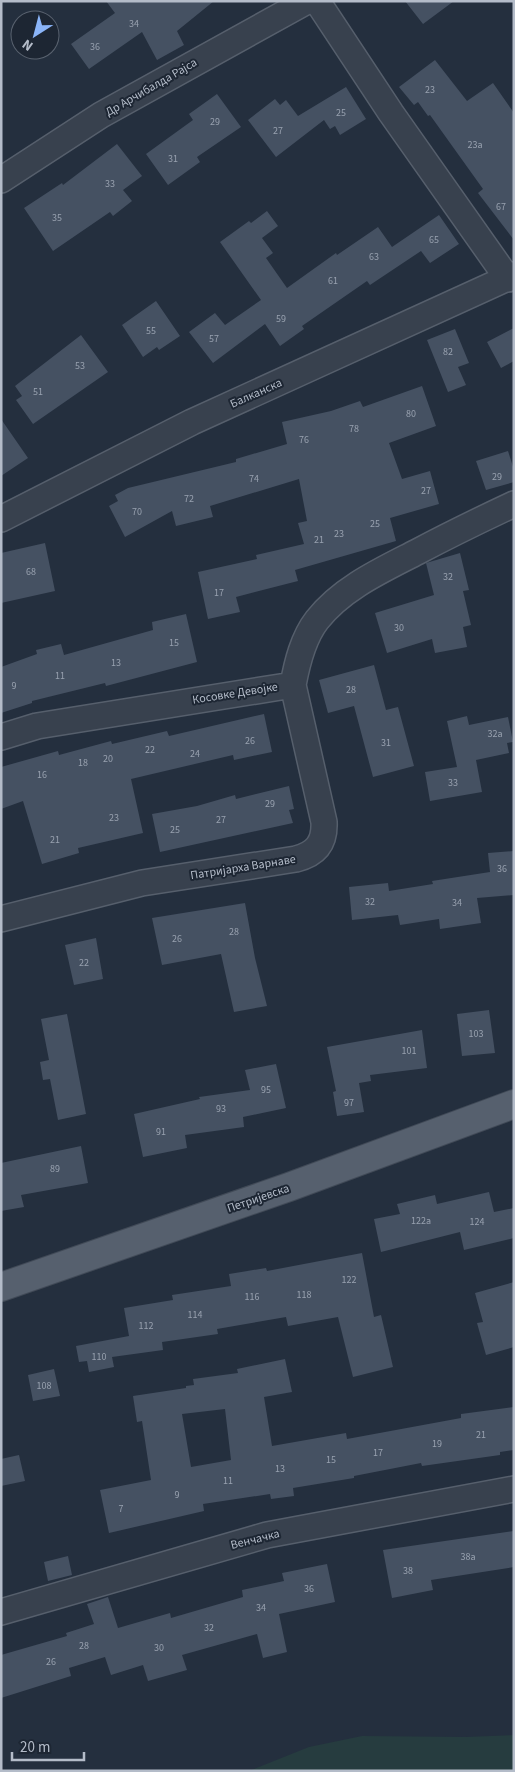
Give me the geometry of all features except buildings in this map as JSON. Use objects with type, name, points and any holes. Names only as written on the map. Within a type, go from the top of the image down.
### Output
[{"type":"main road","name":"Петријевска","points":[[1,1287],[289,1187],[514,1104]]},
{"type":"street","name":"Др Арчибалда Рајса","points":[[1,180],[101,115],[307,1]]},
{"type":"street","points":[[317,1],[391,113],[511,277]]},
{"type":"street","name":"Балканска","points":[[1,519],[192,422],[511,277]]},
{"type":"street","name":"Косовке Девојке","points":[[1,737],[37,726],[293,685],[296,664],[308,635],[316,621],[335,603],[366,578],[514,504]]},
{"type":"street","name":"Патријарха Варнаве","points":[[1,919],[142,883],[296,859],[309,855],[317,849],[323,838],[324,822],[293,685]]},
{"type":"street","name":"Венчачка","points":[[1,1612],[266,1535],[514,1489]]},
{"type":"green space","points":[[514,1735],[514,1771],[249,1771],[309,1747],[362,1736],[466,1737]]}]
